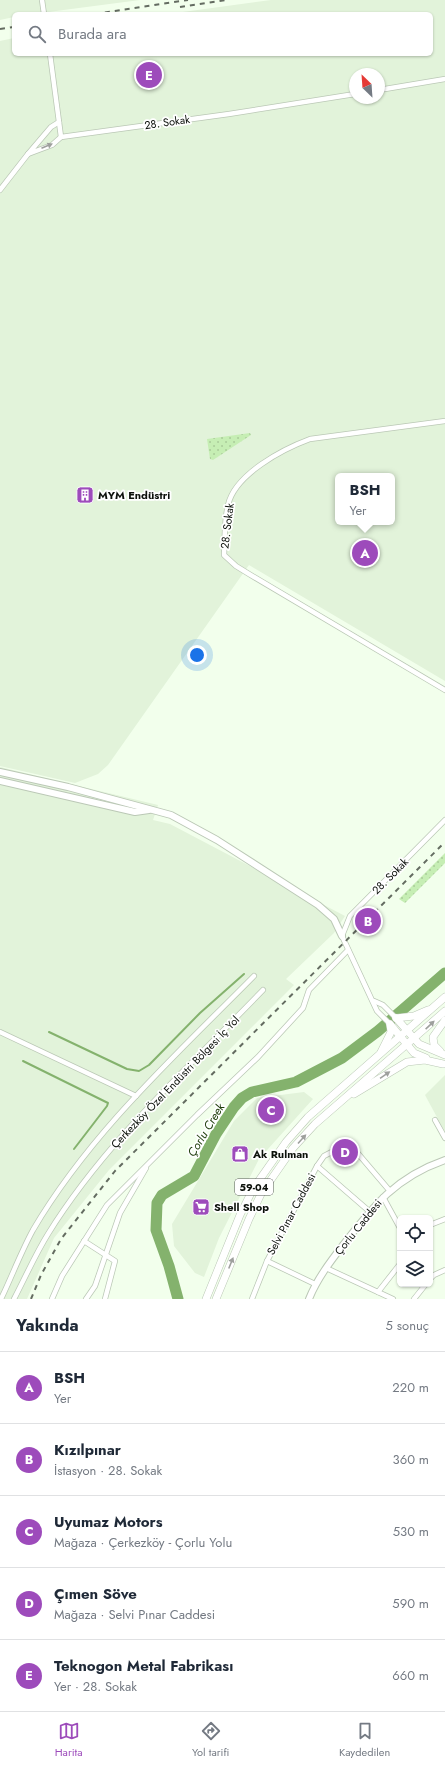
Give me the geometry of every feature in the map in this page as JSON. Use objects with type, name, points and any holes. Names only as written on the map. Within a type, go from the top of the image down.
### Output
[{"type":"main road","name":"59-04","points":[[206,1299],[240,1215],[253,1189],[286,1142],[308,1117],[408,1031],[445,996]]},
{"type":"main road","points":[[396,1018],[414,1016],[431,1009]]},
{"type":"main road","name":"59-04","points":[[216,1299],[261,1194],[293,1148],[315,1124],[407,1046],[445,1011]]},
{"type":"main road","points":[[396,1018],[419,1044],[445,1054]]},
{"type":"main road","points":[[445,1020],[433,1037],[433,1043],[436,1048],[445,1054]]},
{"type":"main road","points":[[390,1024],[400,1038],[414,1052],[444,1064]]},
{"type":"main road","points":[[380,1055],[389,1036],[390,1024]]},
{"type":"main road","points":[[340,1102],[407,1062],[425,1060],[444,1064]]},
{"type":"street","points":[[42,0],[44,12]]},
{"type":"street","points":[[28,154],[52,145],[62,136],[50,56]]},
{"type":"street","points":[[385,89],[445,80]]},
{"type":"street","name":"28. Sokak","points":[[62,136],[229,114],[349,95]]},
{"type":"street","points":[[0,190],[51,127],[59,122]]},
{"type":"street","name":"28. Sokak","points":[[445,421],[310,439],[266,460],[245,478],[230,499],[228,504],[224,555],[248,574],[445,690]]},
{"type":"street","points":[[0,772],[68,787],[171,815],[217,840],[318,905],[334,919],[374,1001],[377,1011],[390,1024]]},
{"type":"street","points":[[0,781],[135,812],[153,810]]},
{"type":"street","name":"28. Sokak","points":[[342,936],[350,916],[445,820]]},
{"type":"street","points":[[52,1299],[62,1276],[106,1205],[258,1057],[303,1008],[309,990],[348,950]]},
{"type":"street","name":"Çerkezköy Özel Endüstri Bölgesi İç Yol","points":[[1,1299],[33,1230],[80,1162],[136,1096],[254,976]]},
{"type":"street","name":"Çerkezköy Özel Endüstri Bölgesi İç Yol","points":[[14,1299],[47,1235],[91,1172],[142,1114],[263,990]]},
{"type":"street","points":[[374,1001],[383,1005],[396,1018]]},
{"type":"street","name":"Çerkezköy Özel Endüstri Bölgesi İç Yol","points":[[0,1032],[136,1096]]},
{"type":"street","points":[[436,1120],[445,1138]]},
{"type":"street","name":"Selvi Pınar Caddesi","points":[[252,1299],[267,1261],[317,1166],[324,1156],[349,1143],[390,1190]]},
{"type":"street","name":"Çorlu Caddesi","points":[[309,1299],[315,1284],[369,1211],[390,1190],[409,1176],[445,1160]]},
{"type":"street","points":[[86,1299],[95,1286],[120,1213],[150,1162]]},
{"type":"street","points":[[317,1166],[369,1211]]},
{"type":"street","points":[[383,1197],[397,1223]]},
{"type":"street","points":[[433,1223],[445,1219]]},
{"type":"street","points":[[84,1241],[115,1261],[105,1299]]},
{"type":"street","points":[[267,1261],[315,1284]]},
{"type":"street","points":[[326,1268],[393,1299]]},
{"type":"street","points":[[378,1292],[397,1268]]},
{"type":"street","points":[[434,1275],[445,1270]]},
{"type":"street","points":[[414,1299],[424,1287]]},
{"type":"shaded area","points":[[0,0],[140,0],[48,12],[12,12],[12,17],[0,20]]},
{"type":"shaded area","points":[[271,0],[445,0],[445,681],[249,565],[108,765],[98,774],[75,783],[0,766],[0,41],[12,38],[12,56],[433,56],[433,12],[183,12]]},
{"type":"shaded area","points":[[0,767],[158,805],[153,820],[170,824],[345,916],[334,933],[286,979],[294,985],[109,1170],[54,1238],[27,1299],[0,1299]]},
{"type":"shaded area","points":[[445,1075],[445,1132],[425,1095]]},
{"type":"shaded area","points":[[304,1092],[313,1099],[259,1159],[219,1238],[204,1277],[195,1273],[174,1246],[172,1224],[234,1121],[257,1098]]},
{"type":"green space","points":[[250,433],[251,435],[213,460],[210,459],[207,439]]},
{"type":"green space","points":[[445,853],[445,863],[405,903],[399,899]]},
{"type":"waterway","name":"Çorlu Creek","points":[[178,1299],[169,1266],[156,1230],[157,1203],[162,1195],[194,1176],[216,1134],[234,1107],[242,1098],[252,1092],[296,1082],[342,1058],[378,1031],[445,973]]},
{"type":"waterway","points":[[49,1032],[127,1069],[139,1071],[149,1065],[200,1013],[244,974]]},
{"type":"waterway","points":[[23,1061],[108,1103],[74,1149]]},
{"type":"railway","points":[[108,12],[188,0]]},
{"type":"railway","points":[[180,7],[226,0]]},
{"type":"railway","points":[[0,29],[12,27]]},
{"type":"railway","points":[[31,1299],[41,1275],[61,1239],[115,1171],[445,842]]},
{"type":"place","name":"Teknogon Metal Fabrikası","points":[[149,75]]},
{"type":"place","name":"MYM Endüstri","points":[[85,495]]},
{"type":"place","name":"BSH","points":[[365,553]]},
{"type":"place","name":"Kızılpınar","points":[[368,921]]},
{"type":"place","name":"Uyumaz Motors","points":[[271,1110]]},
{"type":"place","name":"Çımen Söve","points":[[345,1152]]},
{"type":"place","name":"Ak Rulman","points":[[240,1154]]},
{"type":"place","name":"Shell Shop","points":[[201,1207]]}]
